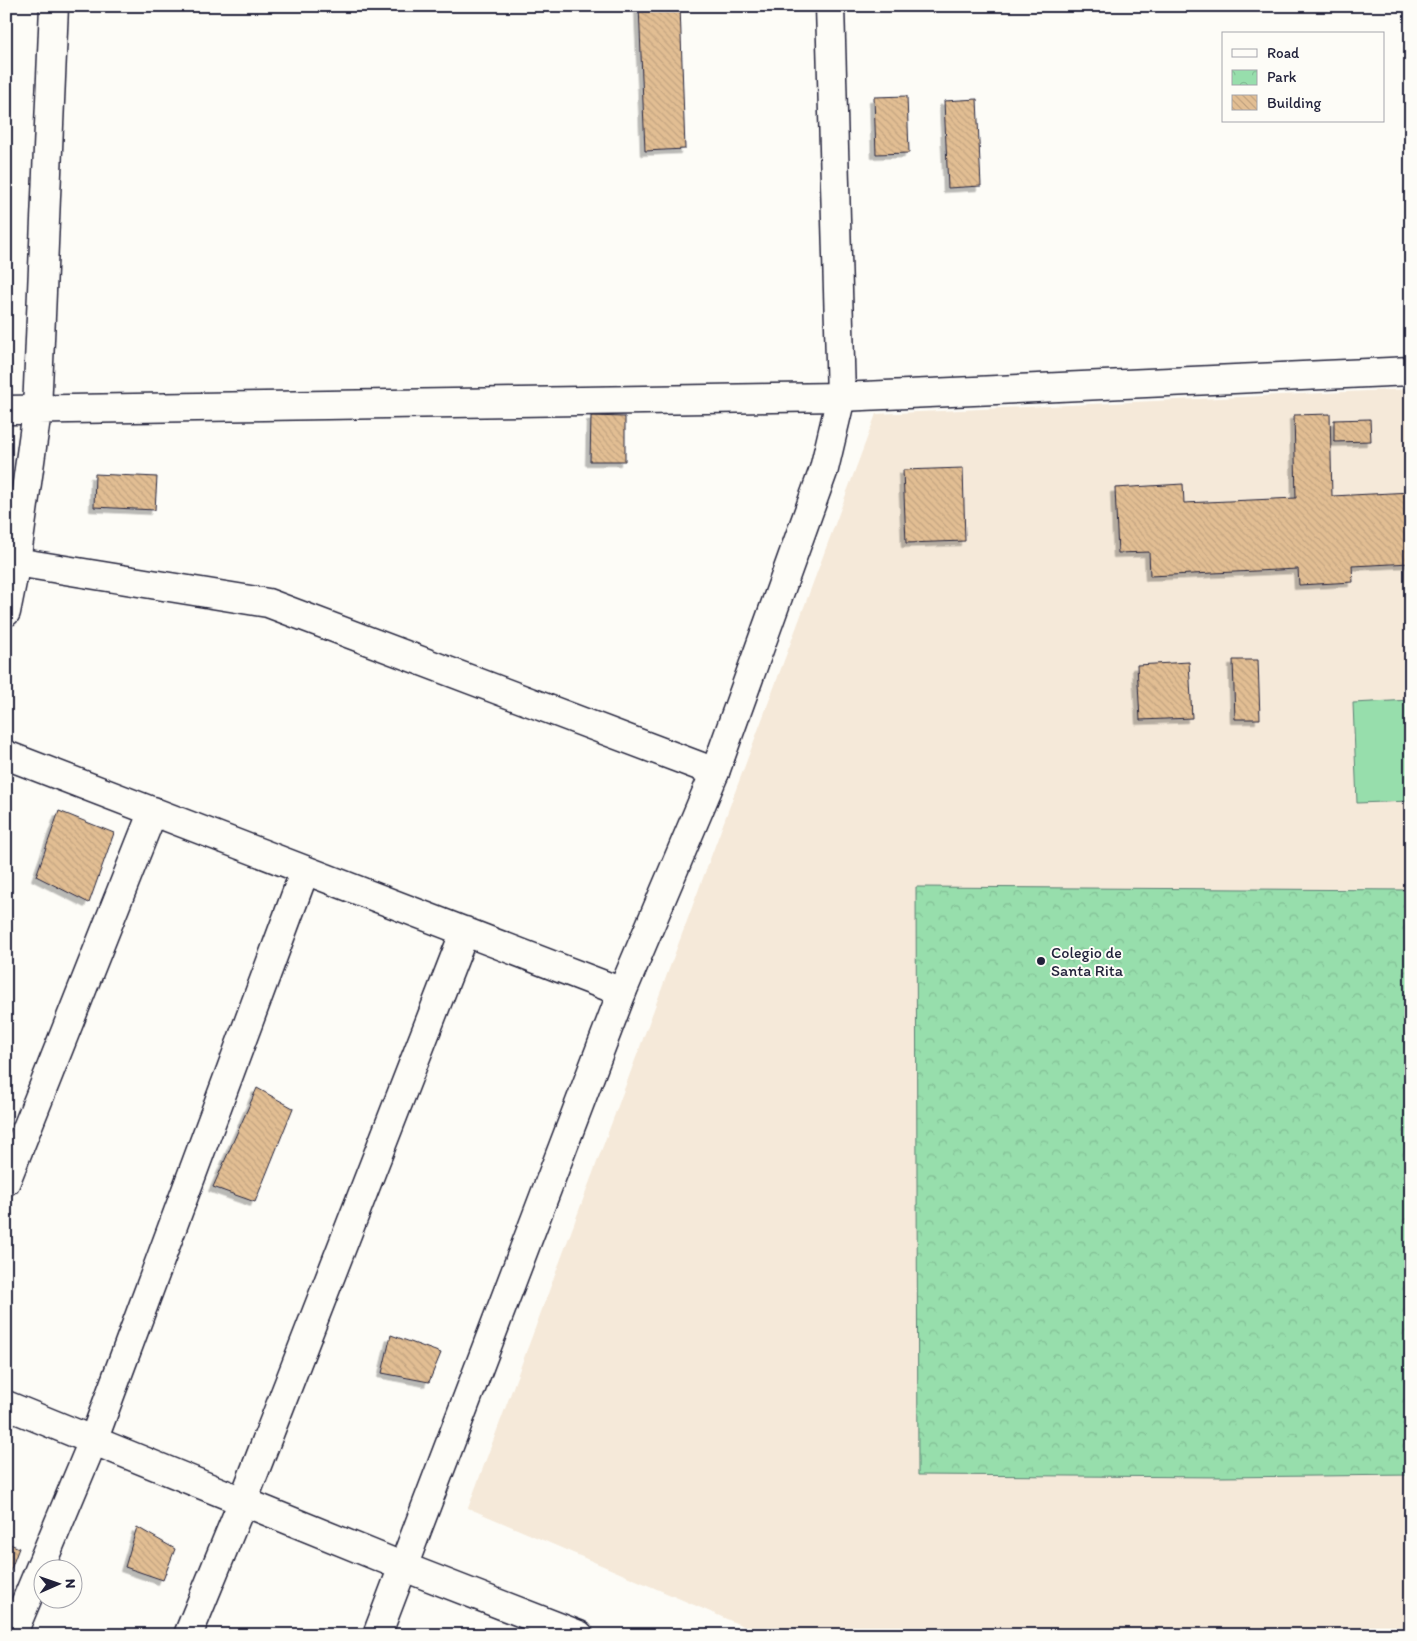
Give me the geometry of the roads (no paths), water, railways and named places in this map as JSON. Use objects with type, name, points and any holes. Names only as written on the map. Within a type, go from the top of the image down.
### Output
[{"type":"street","points":[[6,612],[16,562],[37,412],[54,6]]},
{"type":"street","points":[[377,1635],[622,992],[715,772],[824,468],[841,396],[830,6]]},
{"type":"street","points":[[6,410],[37,412],[841,396],[1411,371]]},
{"type":"street","points":[[16,562],[268,602],[715,772]]},
{"type":"street","points":[[6,755],[622,992]]},
{"type":"street","points":[[6,1182],[153,811]]},
{"type":"street","points":[[12,1635],[93,1440],[305,870]]},
{"type":"street","points":[[188,1635],[465,931]]},
{"type":"street","points":[[6,1405],[404,1567],[531,1626],[579,1635]]},
{"type":"place","name":"Colegio de Santa Rita","points":[[1041,961]]}]
